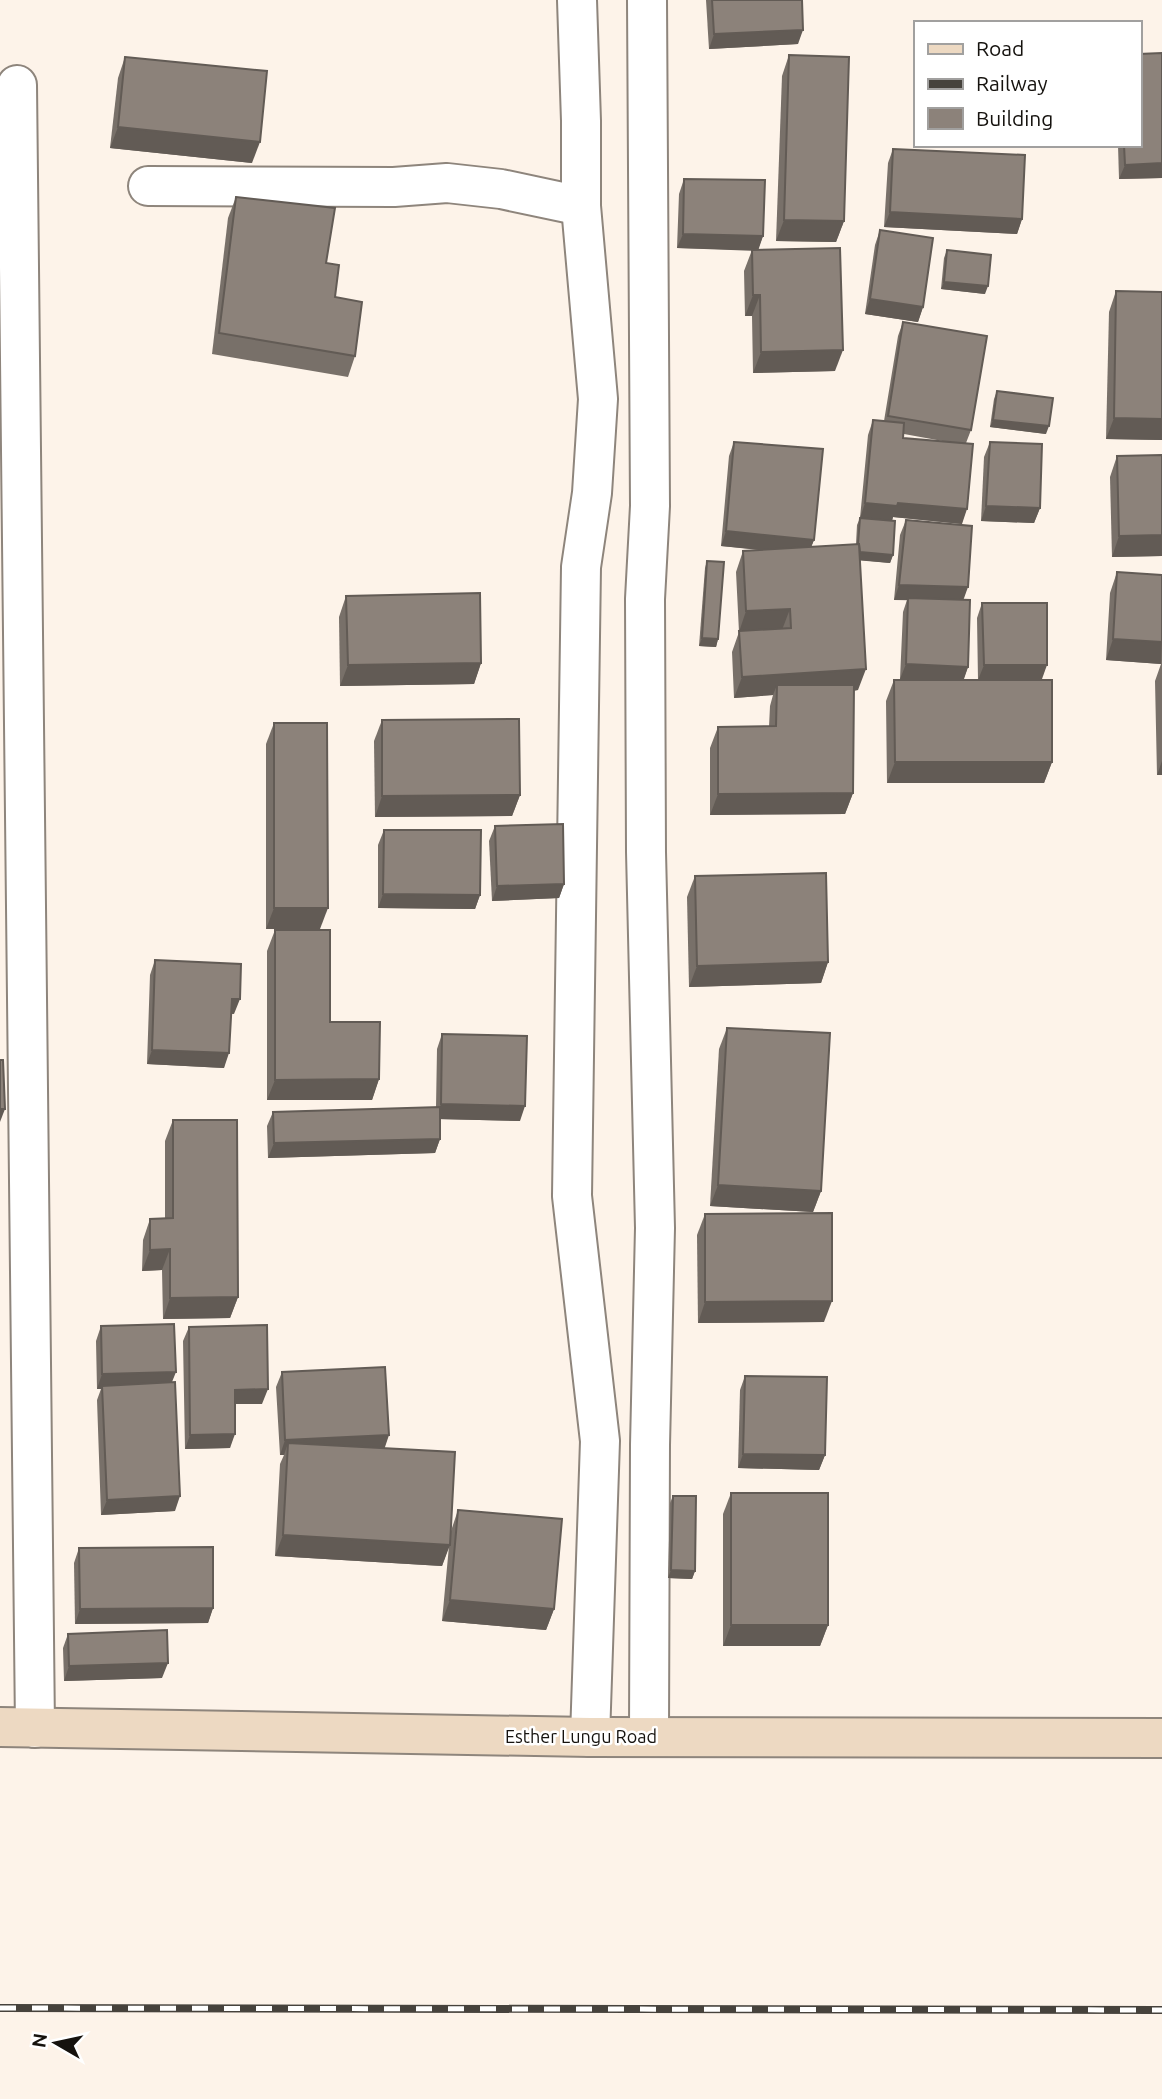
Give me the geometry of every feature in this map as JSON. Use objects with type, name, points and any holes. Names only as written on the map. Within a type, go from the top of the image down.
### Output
[{"type":"street","points":[[577,0],[581,206],[598,398],[592,493],[581,567],[572,1196],[600,1441],[590,1737]]},
{"type":"street","points":[[647,0],[650,506],[645,600],[646,839],[655,1228],[650,1445],[649,1736]]},
{"type":"street","points":[[17,85],[18,1728]]},
{"type":"street","points":[[148,186],[394,187],[447,183],[501,189],[581,206]]},
{"type":"street","name":"Esther Lungu Road","points":[[18,1728],[590,1737],[1162,1738]]},
{"type":"building","points":[[712,0],[802,0],[803,30],[714,34]]},
{"type":"building","points":[[1162,53],[1162,163],[1125,165],[1124,147],[1141,147],[1141,54]]},
{"type":"building","points":[[789,55],[849,57],[844,221],[784,220]]},
{"type":"building","points":[[125,57],[267,71],[260,142],[118,127]]},
{"type":"building","points":[[893,149],[1025,155],[1022,219],[890,212]]},
{"type":"building","points":[[684,179],[765,180],[763,236],[683,234]]},
{"type":"building","points":[[236,197],[335,208],[326,263],[339,265],[335,297],[362,302],[355,356],[219,333]]},
{"type":"building","points":[[880,230],[933,238],[923,307],[870,299]]},
{"type":"building","points":[[840,248],[843,350],[761,352],[760,295],[753,295],[752,250]]},
{"type":"building","points":[[947,250],[991,255],[988,286],[944,282]]},
{"type":"building","points":[[1116,291],[1162,292],[1162,419],[1114,418]]},
{"type":"building","points":[[903,322],[987,336],[971,430],[888,416]]},
{"type":"building","points":[[997,391],[1053,398],[1049,426],[993,420]]},
{"type":"building","points":[[873,420],[904,423],[903,438],[973,444],[967,509],[865,503]]},
{"type":"building","points":[[734,442],[823,449],[814,540],[726,531]]},
{"type":"building","points":[[990,442],[1042,444],[1040,508],[986,506]]},
{"type":"building","points":[[1162,455],[1162,535],[1119,536],[1117,456]]},
{"type":"building","points":[[860,518],[895,521],[893,555],[860,552]]},
{"type":"building","points":[[906,520],[972,526],[968,587],[899,585]]},
{"type":"building","points":[[859,544],[866,669],[742,677],[739,631],[791,628],[790,609],[746,611],[743,551]]},
{"type":"building","points":[[707,561],[724,562],[718,639],[702,638]]},
{"type":"building","points":[[1117,572],[1162,575],[1162,642],[1113,639]]},
{"type":"building","points":[[480,593],[481,663],[348,665],[346,596]]},
{"type":"building","points":[[908,598],[970,600],[968,667],[906,664]]},
{"type":"building","points":[[982,603],[1047,603],[1047,665],[984,665]]},
{"type":"building","points":[[894,680],[1052,680],[1052,762],[895,762]]},
{"type":"building","points":[[777,685],[854,685],[853,793],[718,794],[718,727],[776,726]]},
{"type":"building","points":[[519,719],[520,795],[382,796],[382,720]]},
{"type":"building","points":[[274,723],[327,723],[328,908],[274,908]]},
{"type":"building","points":[[563,824],[564,884],[497,886],[495,826]]},
{"type":"building","points":[[384,830],[481,830],[480,895],[383,894]]},
{"type":"building","points":[[826,873],[828,962],[697,966],[695,876]]},
{"type":"building","points":[[275,930],[330,930],[330,1022],[380,1022],[379,1079],[275,1080]]},
{"type":"building","points":[[155,960],[241,964],[240,999],[232,999],[229,1053],[152,1050]]},
{"type":"building","points":[[727,1028],[830,1033],[821,1191],[718,1185]]},
{"type":"building","points":[[442,1034],[527,1036],[525,1106],[441,1104]]},
{"type":"building","points":[[0,1060],[3,1060],[5,1109],[0,1109]]},
{"type":"building","points":[[440,1107],[440,1139],[274,1143],[273,1112]]},
{"type":"building","points":[[173,1120],[237,1120],[238,1297],[170,1298],[170,1249],[150,1250],[150,1219],[173,1218]]},
{"type":"building","points":[[832,1213],[832,1301],[705,1302],[705,1214]]},
{"type":"building","points":[[174,1324],[176,1372],[102,1374],[101,1326]]},
{"type":"building","points":[[267,1325],[268,1389],[235,1390],[235,1434],[190,1435],[189,1327]]},
{"type":"building","points":[[385,1367],[389,1435],[285,1440],[282,1372]]},
{"type":"building","points":[[745,1376],[827,1377],[825,1455],[743,1454]]},
{"type":"building","points":[[175,1382],[180,1496],[107,1500],[102,1386]]},
{"type":"building","points":[[288,1443],[455,1452],[450,1545],[283,1535]]},
{"type":"building","points":[[731,1493],[828,1493],[828,1625],[731,1625]]},
{"type":"building","points":[[673,1496],[696,1496],[695,1571],[671,1570]]},
{"type":"building","points":[[458,1510],[562,1519],[554,1609],[450,1600]]},
{"type":"building","points":[[213,1547],[213,1608],[80,1609],[79,1548]]},
{"type":"building","points":[[167,1630],[168,1663],[69,1666],[68,1634]]},
{"type":"railway","points":[[0,2008],[1162,2010]]}]
